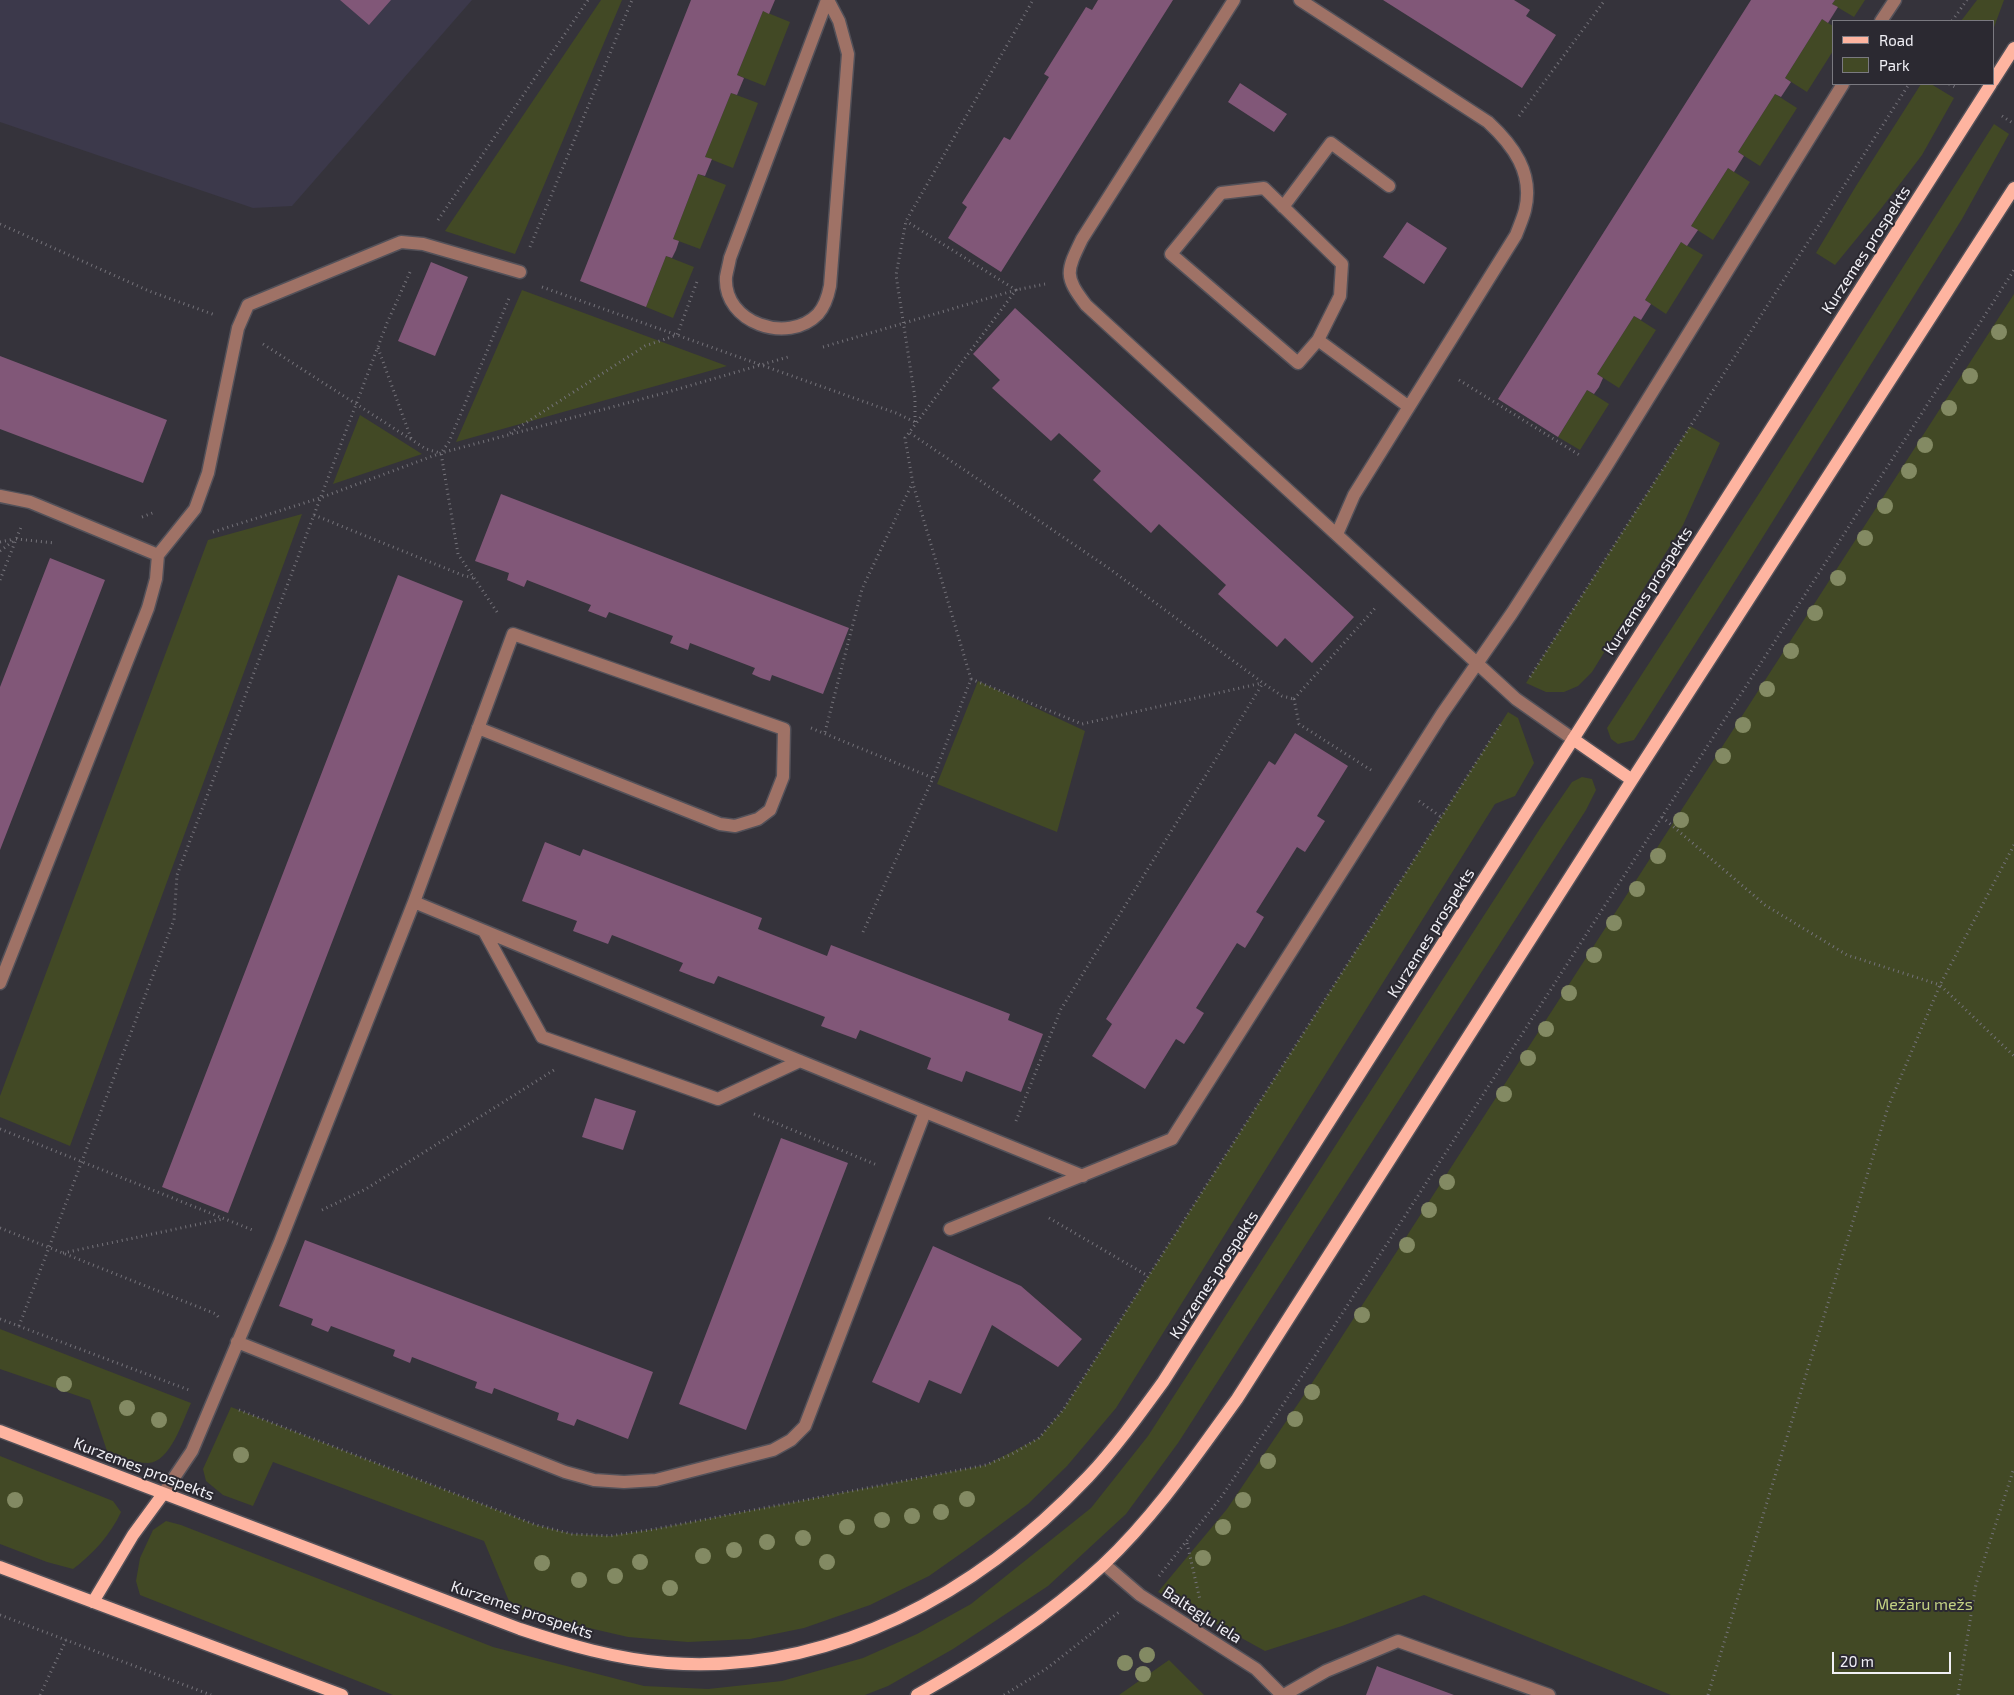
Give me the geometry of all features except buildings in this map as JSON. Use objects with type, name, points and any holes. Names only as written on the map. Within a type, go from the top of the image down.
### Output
[{"type":"main road","name":"Kurzemes prospekts","points":[[1994,80],[2014,48]]},
{"type":"main road","name":"Kurzemes prospekts","points":[[0,1431],[520,1630],[568,1646],[618,1657],[676,1663],[710,1664],[760,1660],[802,1652],[845,1641],[886,1624],[928,1604],[969,1579],[1010,1550],[1050,1515],[1089,1476],[1127,1432],[1193,1338],[1991,85]]},
{"type":"main road","points":[[917,1695],[974,1663],[1044,1616],[1104,1564],[1144,1523],[1175,1486],[1237,1399],[1632,780],[2014,188]]},
{"type":"main road","points":[[1573,739],[1632,780]]},
{"type":"main road","points":[[93,1602],[133,1535],[162,1494]]},
{"type":"main road","points":[[0,1567],[342,1695]]},
{"type":"street","points":[[828,0],[839,21],[848,54],[829,292],[818,314],[802,324],[780,328],[757,325],[741,315],[729,297],[726,278],[730,258],[828,0]]},
{"type":"street","points":[[1234,0],[1082,239],[1070,263],[1069,279],[1086,305],[1394,588],[1516,699],[1573,739]]},
{"type":"street","points":[[1300,0],[1488,122],[1516,152],[1523,167],[1527,183],[1526,209],[1516,235],[1354,495],[1337,534]]},
{"type":"street","points":[[1883,20],[1895,0]]},
{"type":"street","points":[[950,1229],[1172,1139],[1396,786],[1512,613],[1604,470],[1842,85]]},
{"type":"street","points":[[1284,207],[1332,144],[1390,186]]},
{"type":"street","points":[[1264,188],[1342,264],[1340,296],[1318,340],[1298,363],[1171,254],[1221,192],[1264,188]]},
{"type":"street","points":[[0,983],[148,608],[156,579],[158,555],[195,509],[208,473],[238,328],[248,305],[401,242],[422,244],[520,272]]},
{"type":"street","points":[[1318,340],[1409,406]]},
{"type":"street","points":[[0,496],[30,502],[158,555]]},
{"type":"street","points":[[162,1494],[192,1451],[280,1242],[414,902],[478,728],[513,634],[784,729],[783,777],[770,810],[758,819],[735,826],[720,824],[478,728]]},
{"type":"street","points":[[414,902],[800,1062],[1083,1176]]},
{"type":"street","points":[[484,931],[542,1037],[718,1099],[800,1062]]},
{"type":"street","points":[[237,1342],[565,1472],[594,1480],[624,1482],[656,1480],[773,1450],[792,1440],[805,1426],[925,1112]]},
{"type":"street","name":"Baltegļu iela","points":[[1104,1564],[1140,1595],[1256,1669],[1283,1695]]},
{"type":"street","points":[[1283,1695],[1326,1671],[1398,1641],[1548,1695]]},
{"type":"path","points":[[513,634],[458,554],[440,453],[449,442],[632,0]]},
{"type":"path","points":[[915,422],[915,398],[896,274],[906,221],[1033,0]]},
{"type":"path","points":[[1504,137],[1605,0]]},
{"type":"path","points":[[1953,20],[1966,0]]},
{"type":"path","points":[[1516,699],[1907,85]]},
{"type":"path","points":[[1999,115],[2014,124]]},
{"type":"path","points":[[906,221],[1016,290]]},
{"type":"path","points":[[1004,1695],[1046,1669],[1140,1595],[1158,1578],[1222,1496],[1306,1370],[2014,270]]},
{"type":"path","points":[[520,272],[525,281],[896,413],[915,422]]},
{"type":"path","points":[[818,348],[1016,290],[1069,279]]},
{"type":"path","points":[[863,932],[933,778],[971,679],[912,484],[905,438],[910,433],[915,422],[1016,290]]},
{"type":"path","points":[[506,435],[645,346],[677,335]]},
{"type":"path","points":[[378,348],[412,441]]},
{"type":"path","points":[[204,535],[320,498],[440,453],[668,392],[790,356]]},
{"type":"path","points":[[1435,365],[1604,470]]},
{"type":"path","points":[[910,433],[1110,569],[1282,696],[1294,699]]},
{"type":"path","points":[[825,732],[862,589],[912,484]]},
{"type":"path","points":[[18,1326],[174,920],[177,875],[320,498]]},
{"type":"path","points":[[0,580],[30,502]]},
{"type":"path","points":[[138,518],[146,517],[163,508]]},
{"type":"path","points":[[314,515],[462,575],[474,578]]},
{"type":"path","points":[[0,542],[16,539]]},
{"type":"path","points":[[1294,699],[1394,588]]},
{"type":"path","points":[[971,679],[1082,724],[1263,682]]},
{"type":"path","points":[[1006,1145],[1061,1009],[1263,682]]},
{"type":"path","points":[[1294,699],[1299,724],[1441,817]]},
{"type":"path","points":[[784,729],[811,728],[825,732],[933,778]]},
{"type":"path","points":[[1662,817],[1765,905],[1846,955],[1940,985],[2014,1056]]},
{"type":"path","points":[[1708,1695],[1888,1106],[1940,985],[2014,844]]},
{"type":"path","points":[[285,1227],[366,1189],[583,1051]]},
{"type":"path","points":[[718,1099],[901,1174]]},
{"type":"path","points":[[0,1129],[280,1242]]},
{"type":"path","points":[[1021,1201],[1148,1276]]},
{"type":"path","points":[[62,1253],[224,1219]]},
{"type":"path","points":[[0,1228],[216,1314],[237,1342]]},
{"type":"path","points":[[1958,1695],[1976,1584],[2014,1468]]},
{"type":"path","points":[[1187,1542],[1208,1638]]},
{"type":"path","points":[[0,1615],[211,1695]]},
{"type":"path","points":[[40,1695],[66,1640]]},
{"type":"shaded area","points":[[0,0],[472,0],[292,206],[253,208],[0,122]]},
{"type":"green space","points":[[601,0],[622,0],[515,254],[445,231]]},
{"type":"green space","points":[[1835,0],[1865,0],[1854,17],[1832,4]]},
{"type":"green space","points":[[1977,0],[2004,0],[1994,27],[1994,20],[1962,20]]},
{"type":"green space","points":[[763,11],[790,22],[765,86],[737,75]]},
{"type":"green space","points":[[1822,19],[1832,25],[1832,53],[1807,92],[1785,78]]},
{"type":"green space","points":[[1920,85],[1933,85],[1954,98],[1922,155],[1835,265],[1816,253]]},
{"type":"green space","points":[[731,93],[758,103],[733,168],[705,157]]},
{"type":"green space","points":[[1775,94],[1797,108],[1760,166],[1738,152]]},
{"type":"green space","points":[[1994,124],[2009,134],[1962,219],[1634,740],[1618,744],[1611,739],[1607,728],[1760,492]]},
{"type":"green space","points":[[1728,168],[1750,182],[1713,240],[1691,226]]},
{"type":"green space","points":[[698,174],[726,185],[700,249],[673,239]]},
{"type":"green space","points":[[1681,242],[1703,255],[1666,314],[1645,300]]},
{"type":"green space","points":[[666,256],[694,267],[673,318],[646,307]]},
{"type":"green space","points":[[522,290],[727,366],[456,442]]},
{"type":"green space","name":"Mežāru mežs","points":[[2014,294],[2014,1695],[1671,1695],[1424,1595],[1342,1626],[1265,1651],[1158,1592],[1227,1509],[1312,1383]]},
{"type":"green space","points":[[1634,316],[1656,330],[1619,388],[1597,374]]},
{"type":"green space","points":[[1587,390],[1609,404],[1580,450],[1558,437]]},
{"type":"green space","points":[[360,415],[422,454],[333,484]]},
{"type":"green space","points":[[1690,426],[1720,443],[1683,525],[1592,672],[1578,686],[1564,692],[1546,692],[1526,683]]},
{"type":"green space","points":[[302,514],[70,1146],[0,1117],[0,1096],[208,540]]},
{"type":"green space","points":[[978,681],[1085,731],[1057,832],[937,784]]},
{"type":"green space","points":[[1508,712],[1518,718],[1534,763],[1515,796],[1495,804],[1116,1408],[1067,1466],[1028,1504],[929,1576],[870,1605],[804,1628],[750,1639],[688,1642],[628,1637],[563,1622],[511,1606],[484,1541],[273,1462],[253,1506],[223,1495],[206,1481],[203,1469],[231,1407],[536,1525],[572,1534],[610,1536],[986,1465],[1039,1438],[1063,1410]]},
{"type":"green space","points":[[1582,777],[1592,779],[1596,790],[1586,810],[1178,1443],[1126,1514],[1048,1586],[953,1649],[888,1686],[865,1695],[393,1695],[140,1595],[136,1581],[140,1558],[153,1530],[166,1521],[181,1525],[493,1647],[644,1686],[708,1689],[782,1681],[863,1658],[917,1634],[971,1604],[1091,1508],[1148,1436],[1541,827],[1572,782]]},
{"type":"green space","points":[[0,1329],[191,1403],[175,1439],[163,1456],[156,1461],[148,1463],[132,1461],[107,1451],[90,1400],[0,1369]]},
{"type":"green space","points":[[0,1456],[113,1501],[121,1512],[101,1543],[73,1569],[47,1562],[0,1544]]},
{"type":"green space","points":[[1169,1660],[1204,1695],[1119,1695]]}]
